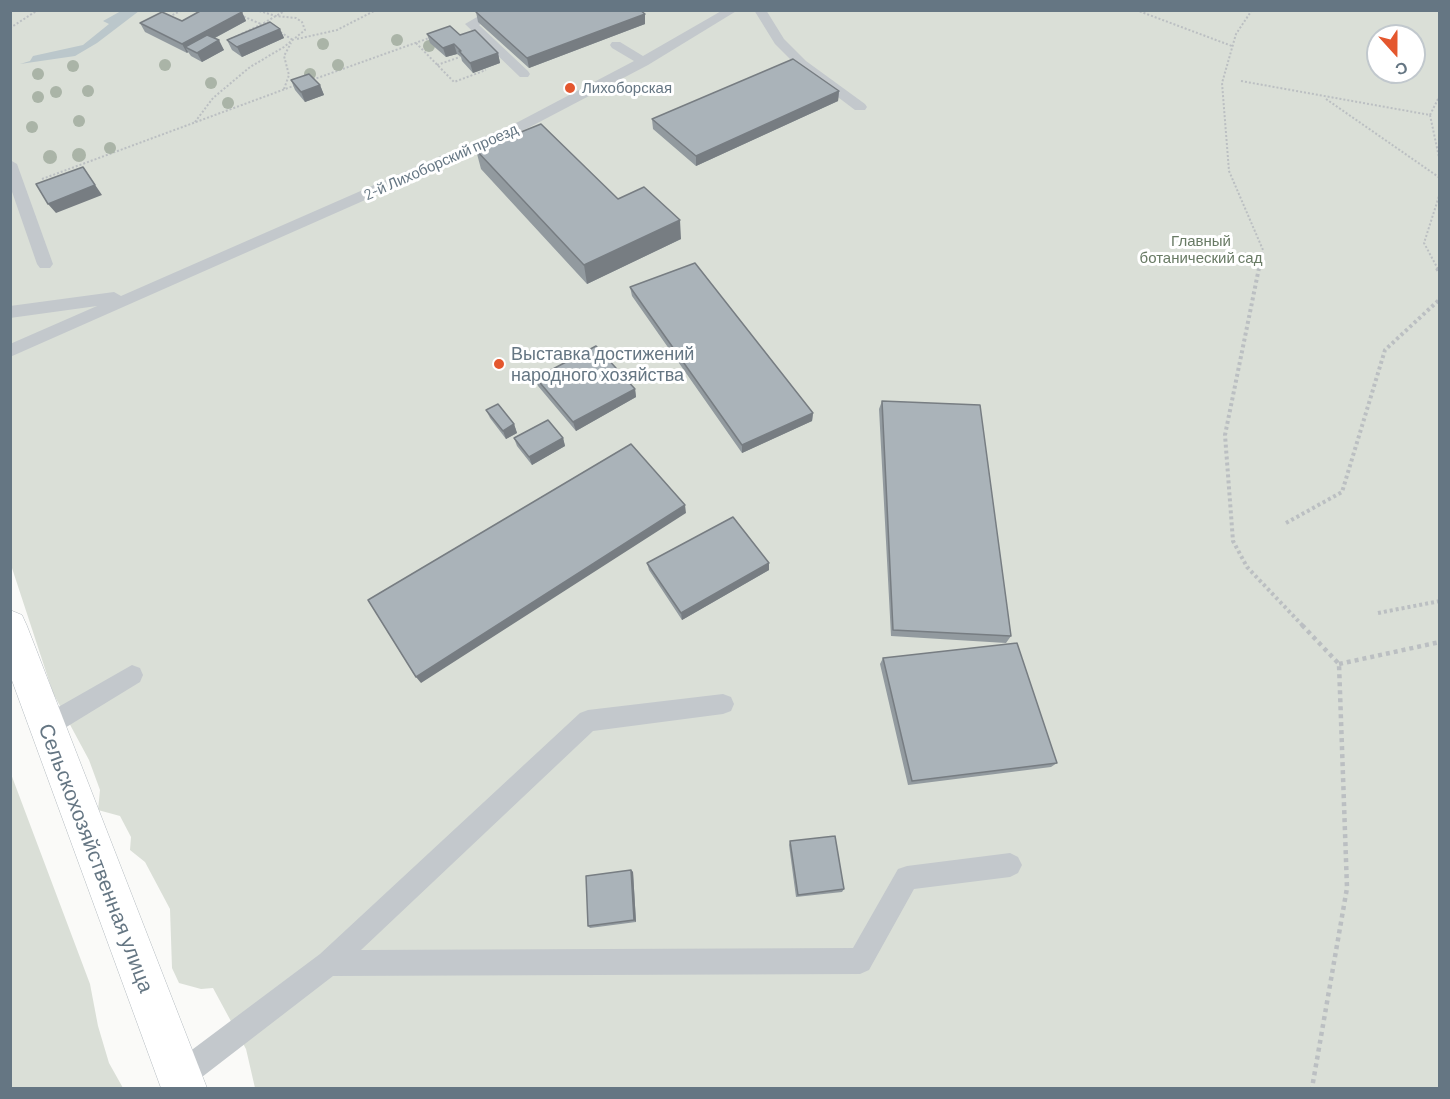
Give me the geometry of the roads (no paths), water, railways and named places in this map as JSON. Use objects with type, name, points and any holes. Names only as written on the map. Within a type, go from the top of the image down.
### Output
[{"type":"main road","name":"Сельскохозяйственная улица","points":[[10,626],[181,1083]]},
{"type":"lane","points":[[499,10],[471,24],[524,74]]},
{"type":"lane","name":"2-й Лихоборский проезд","points":[[10,351],[523,125],[644,62],[722,19],[732,10]]},
{"type":"lane","points":[[760,10],[779,41],[802,64],[860,107]]},
{"type":"lane","points":[[616,45],[644,62]]},
{"type":"lane","points":[[10,164],[45,264]]},
{"type":"lane","name":"2-й Лихоборский проезд","points":[[10,312],[140,294]]},
{"type":"lane","points":[[47,726],[132,675]]},
{"type":"lane","points":[[181,1083],[329,963],[588,721],[723,704]]},
{"type":"lane","points":[[329,963],[860,961],[907,878],[1010,865]]},
{"type":"place","name":"Лихоборская","points":[[570,88]]},
{"type":"place","name":"Выставка достижений народного хозяйства","points":[[499,364]]},
{"type":"park label","name":"Главный ботанический сад","points":[[1201,250]]}]
